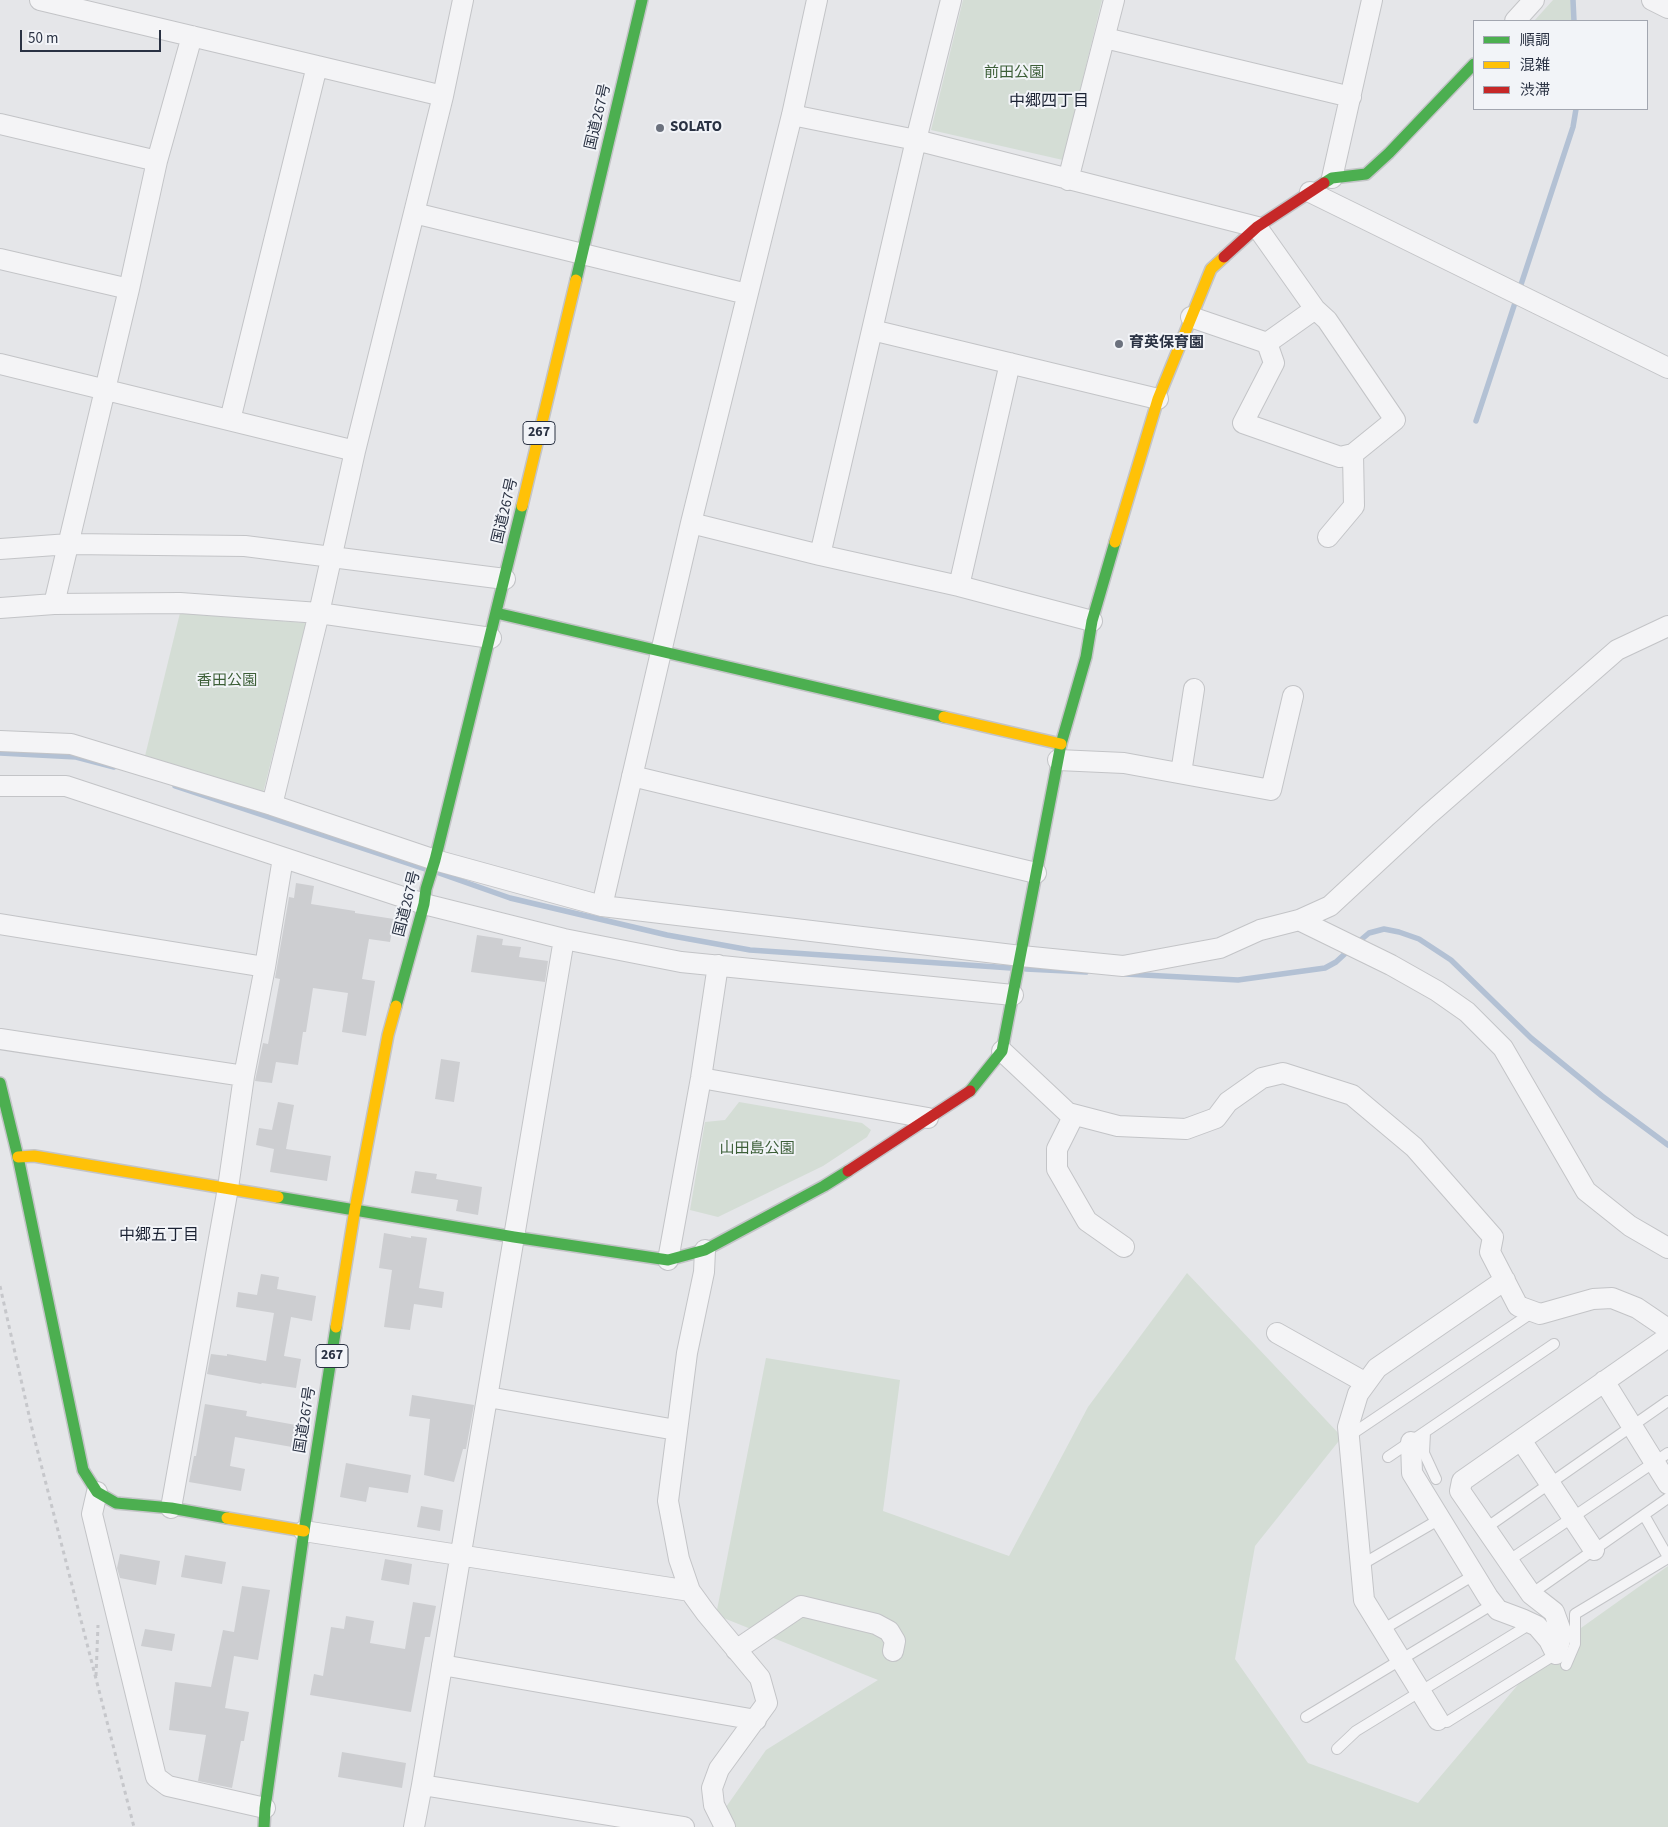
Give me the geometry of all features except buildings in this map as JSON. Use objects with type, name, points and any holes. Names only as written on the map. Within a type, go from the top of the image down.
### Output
[{"type":"main road","name":"国道267号","points":[[264,1818],[304,1531],[356,1210],[388,1035],[434,863],[505,579],[642,0]]},
{"type":"main road","points":[[18,1157],[34,1156],[514,1237],[668,1260],[705,1250],[824,1186],[972,1090],[1002,1051],[1059,752],[1086,657],[1092,621],[1158,399],[1212,269],[1257,227],[1332,178],[1366,174],[1473,65]]},
{"type":"main road","points":[[496,613],[662,650],[1059,752]]},
{"type":"main road","points":[[0,1084],[18,1157],[83,1470],[97,1492],[116,1503],[171,1508],[304,1531]]},
{"type":"street","points":[[40,0],[443,96]]},
{"type":"street","points":[[272,805],[319,612],[355,451],[443,96],[463,0]]},
{"type":"street","points":[[602,906],[691,523],[792,115],[817,0]]},
{"type":"street","points":[[820,555],[916,140],[951,0]]},
{"type":"street","points":[[1068,180],[1114,0]]},
{"type":"street","points":[[1332,178],[1372,0]]},
{"type":"street","points":[[1516,20],[1534,0]]},
{"type":"street","points":[[1652,0],[1668,8]]},
{"type":"street","points":[[54,604],[130,290],[157,161],[192,36]]},
{"type":"street","points":[[1105,38],[1350,97]]},
{"type":"street","points":[[230,420],[317,66]]},
{"type":"street","points":[[792,115],[916,140],[1257,227],[1315,309],[1327,320],[1395,420],[1353,454],[1340,457],[1243,423],[1274,363],[1267,343]]},
{"type":"street","points":[[0,124],[157,161]]},
{"type":"street","points":[[1310,192],[1668,368]]},
{"type":"street","points":[[414,213],[747,294]]},
{"type":"street","points":[[0,259],[130,290]]},
{"type":"street","points":[[1267,343],[1315,309]]},
{"type":"street","points":[[1191,317],[1267,343]]},
{"type":"street","points":[[872,330],[1158,399]]},
{"type":"street","points":[[958,586],[1010,363]]},
{"type":"street","points":[[0,364],[355,451]]},
{"type":"street","points":[[1328,536],[1354,506],[1353,454]]},
{"type":"street","points":[[691,523],[820,555],[958,586],[1092,621]]},
{"type":"street","points":[[0,549],[68,544],[245,546],[505,579]]},
{"type":"street","points":[[0,608],[54,604],[180,603],[319,612],[490,638]]},
{"type":"street","points":[[0,741],[71,744],[272,805],[434,863],[602,906],[1021,957],[1123,966],[1220,948],[1260,930],[1299,920],[1330,906],[1427,816],[1618,650],[1668,626]]},
{"type":"street","points":[[1181,773],[1194,689]]},
{"type":"street","points":[[1059,752],[1271,790],[1293,696]]},
{"type":"street","points":[[632,776],[1036,873]]},
{"type":"street","points":[[0,786],[66,786],[283,858],[425,896],[564,940],[681,962],[718,966],[1014,988]]},
{"type":"street","points":[[171,1508],[228,1188],[244,1076],[283,858]]},
{"type":"street","points":[[1299,920],[1391,965],[1437,991],[1467,1012],[1503,1048],[1586,1191],[1630,1226],[1668,1248]]},
{"type":"street","points":[[0,924],[265,967]]},
{"type":"street","points":[[414,1827],[564,940]]},
{"type":"street","points":[[668,1260],[701,1078],[718,966]]},
{"type":"street","points":[[0,1039],[244,1076]]},
{"type":"street","points":[[1002,1051],[1068,1114],[1118,1126],[1186,1129],[1216,1118],[1228,1102],[1262,1078],[1283,1073],[1352,1095],[1414,1147],[1493,1237],[1490,1252],[1518,1306],[1540,1314],[1593,1299],[1612,1298],[1637,1308],[1668,1329]]},
{"type":"street","points":[[701,1078],[928,1118]]},
{"type":"street","points":[[1074,1115],[1057,1150],[1057,1169],[1087,1221],[1124,1247]]},
{"type":"street","points":[[705,1250],[704,1272],[687,1353],[668,1501],[679,1558],[690,1591],[760,1678],[767,1703],[719,1769],[712,1788],[714,1805],[725,1827]]},
{"type":"street","points":[[1438,1720],[1364,1600],[1348,1427],[1358,1394],[1377,1368],[1505,1280]]},
{"type":"street","points":[[1278,1333],[1366,1384]]},
{"type":"street","points":[[1561,1660],[1562,1634],[1554,1612],[1532,1594],[1508,1561],[1460,1491],[1462,1481],[1668,1337]]},
{"type":"street","points":[[1604,1381],[1632,1426],[1661,1457],[1668,1484]]},
{"type":"street","points":[[488,1397],[676,1430]]},
{"type":"street","points":[[1418,1437],[1412,1473],[1492,1604],[1498,1610],[1537,1626],[1549,1640],[1561,1660]]},
{"type":"street","points":[[1521,1440],[1594,1550]]},
{"type":"street","points":[[97,1492],[92,1514],[156,1777],[168,1786],[264,1818]]},
{"type":"street","points":[[304,1531],[690,1591]]},
{"type":"street","points":[[736,1650],[801,1606],[876,1624],[889,1631],[895,1640],[893,1651]]},
{"type":"street","points":[[442,1665],[756,1720]]},
{"type":"street","points":[[422,1785],[684,1827]]},
{"type":"lane","points":[[1349,1436],[1534,1312]]},
{"type":"lane","points":[[1388,1458],[1554,1344]]},
{"type":"lane","points":[[1486,1528],[1668,1401]]},
{"type":"lane","points":[[1418,1437],[1436,1479]]},
{"type":"lane","points":[[1508,1561],[1661,1457]]},
{"type":"lane","points":[[1532,1594],[1668,1498]]},
{"type":"lane","points":[[1438,1720],[1447,1722],[1561,1660],[1575,1644],[1575,1614],[1668,1557],[1644,1515]]},
{"type":"lane","points":[[1361,1565],[1440,1519]]},
{"type":"lane","points":[[1382,1630],[1474,1574]]},
{"type":"lane","points":[[1306,1717],[1492,1604]]},
{"type":"lane","points":[[1337,1749],[1356,1731],[1532,1623]]},
{"type":"path","points":[[0,1286],[33,1433],[134,1827]]},
{"type":"green space","name":"前田公園","points":[[963,0],[1102,0],[1063,160],[931,130]]},
{"type":"green space","points":[[1553,0],[1573,0],[1574,20],[1535,20]]},
{"type":"green space","name":"香田公園","points":[[180,613],[306,623],[263,793],[145,756]]},
{"type":"green space","name":"山田島公園","points":[[739,1102],[862,1123],[871,1130],[867,1137],[823,1166],[718,1217],[690,1210],[705,1122],[725,1120]]},
{"type":"green space","points":[[1187,1273],[1342,1437],[1255,1546],[1235,1659],[1308,1763],[1418,1803],[1543,1655],[1668,1566],[1668,1827],[712,1827],[766,1750],[878,1680],[716,1615],[766,1358],[900,1380],[883,1511],[1009,1556],[1088,1407]]},
{"type":"waterway","points":[[1573,0],[1574,20]]},
{"type":"waterway","points":[[1476,421],[1573,127],[1576,110]]},
{"type":"waterway","points":[[0,753],[76,757],[114,767]]},
{"type":"waterway","points":[[175,786],[425,869]]},
{"type":"waterway","points":[[439,873],[510,898],[667,935],[750,950],[1011,968]]},
{"type":"waterway","points":[[1356,944],[1369,933],[1384,929],[1419,939],[1451,960],[1531,1038],[1602,1096],[1668,1145]]},
{"type":"waterway","points":[[1125,974],[1238,980],[1325,968],[1336,962],[1349,950]]},
{"type":"waterway","points":[[1026,969],[1086,972]]},
{"type":"traffic: fast","points":[[576,280],[642,0]]},
{"type":"traffic: fast","points":[[1324,183],[1332,178],[1366,174],[1389,153],[1473,65]]},
{"type":"traffic: fast","points":[[396,1006],[424,904],[426,889],[435,860],[522,506]]},
{"type":"traffic: fast","points":[[970,1091],[1002,1051],[1061,744],[1086,657],[1092,621],[1115,542]]},
{"type":"traffic: fast","points":[[496,613],[944,717]]},
{"type":"traffic: fast","points":[[0,1083],[18,1157],[83,1470],[97,1492],[116,1503],[171,1508],[227,1518]]},
{"type":"traffic: fast","points":[[278,1197],[514,1237],[668,1260],[705,1250],[824,1186],[848,1171]]},
{"type":"traffic: fast","points":[[264,1827],[265,1808],[304,1531],[336,1327]]},
{"type":"traffic: slow","points":[[1115,542],[1158,399],[1211,269],[1224,257]]},
{"type":"traffic: slow","points":[[522,506],[576,280]]},
{"type":"traffic: slow","points":[[944,717],[1061,744]]},
{"type":"traffic: slow","points":[[336,1327],[355,1209],[388,1035],[396,1006]]},
{"type":"traffic: slow","points":[[18,1157],[34,1156],[278,1197]]},
{"type":"traffic: slow","points":[[227,1518],[304,1531]]},
{"type":"traffic: jam","points":[[1224,257],[1257,227],[1324,183]]},
{"type":"traffic: jam","points":[[848,1171],[970,1091]]},
{"type":"place","name":"SOLATO","points":[[660,128]]},
{"type":"place","name":"育英保育園","points":[[1119,344]]},
{"type":"district","name":"中郷四丁目","points":[[1049,102]]},
{"type":"district","name":"中郷五丁目","points":[[159,1236]]}]
